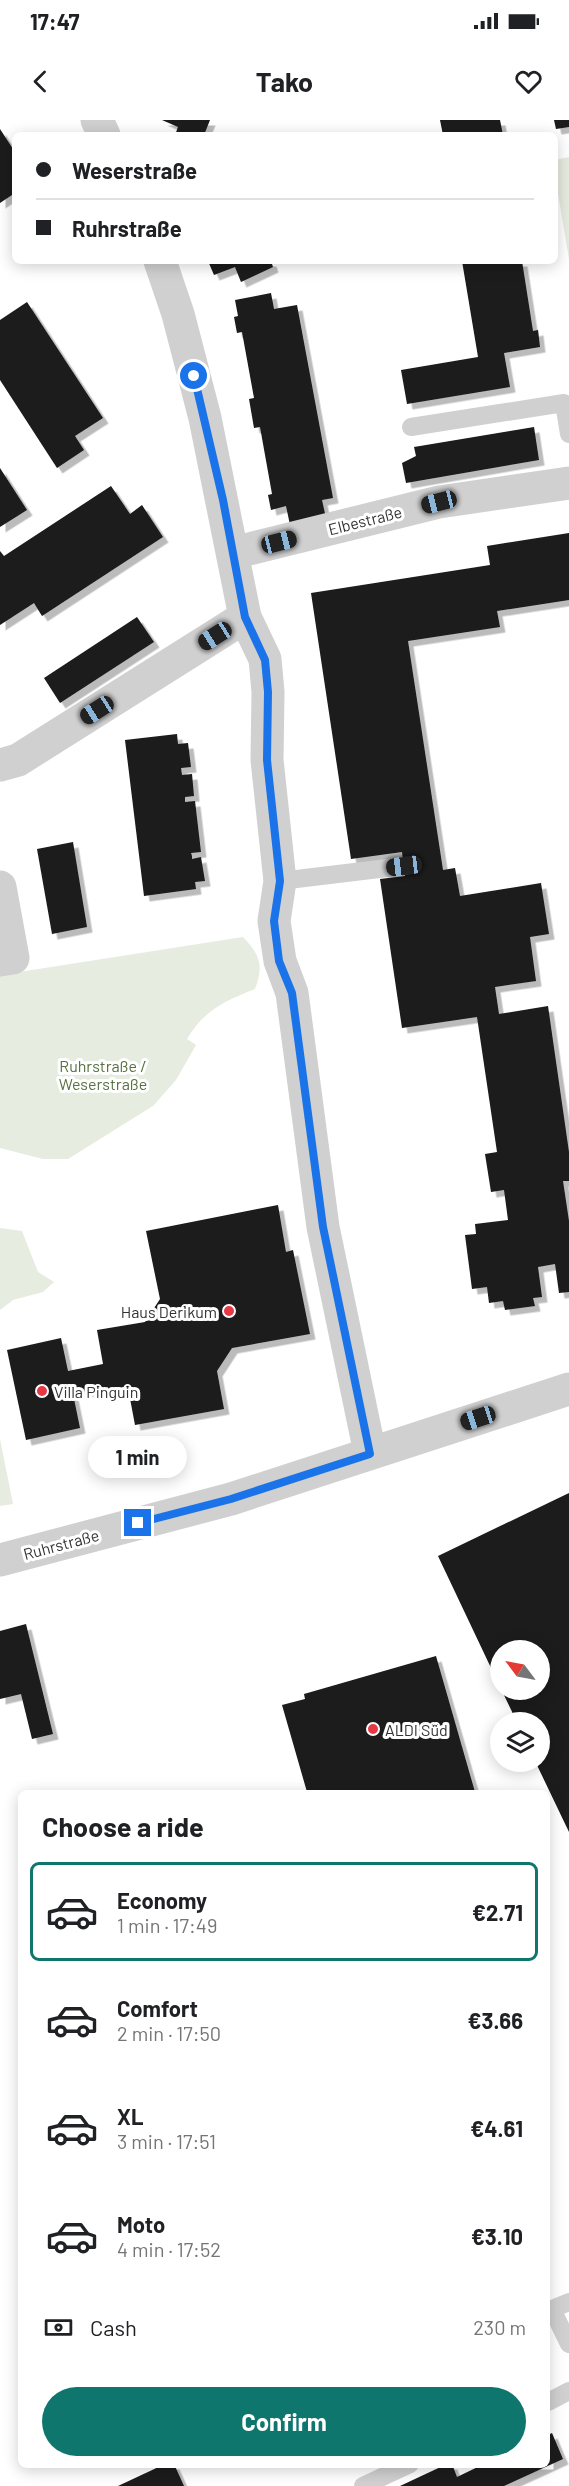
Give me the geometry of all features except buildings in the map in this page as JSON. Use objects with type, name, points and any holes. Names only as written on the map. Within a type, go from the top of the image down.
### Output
[{"type":"street","points":[[161,264],[178,314],[202,406],[245,617],[265,660],[268,692],[267,760],[280,881],[274,921],[279,961],[292,993],[323,1227],[370,1454]]},
{"type":"street","name":"Elbestraße","points":[[233,553],[439,502],[569,483]]},
{"type":"street","points":[[0,765],[18,760],[245,617]]},
{"type":"street","points":[[0,887],[13,958],[0,960]]},
{"type":"street","name":"Ruhrstraße","points":[[0,1560],[231,1499],[569,1389]]},
{"type":"lane","points":[[411,426],[564,402],[569,434]]},
{"type":"lane","points":[[280,881],[404,866]]},
{"type":"lane","points":[[569,2302],[550,2307],[569,2344]]},
{"type":"lane","points":[[550,2401],[569,2391]]},
{"type":"lane","points":[[363,2486],[401,2468]]},
{"type":"green space","points":[[569,157],[569,259],[558,194],[558,159]]},
{"type":"green space","name":"Ruhrstraße / Weserstraße","points":[[243,937],[259,961],[260,967],[255,989],[225,1002],[208,1014],[194,1029],[187,1039],[196,1045],[176,1080],[153,1106],[68,1159],[43,1159],[0,1148],[0,975]]},
{"type":"green space","points":[[0,1228],[22,1231],[38,1272],[54,1282],[43,1292],[13,1300],[0,1310]]},
{"type":"green space","points":[[0,1439],[13,1504],[0,1506]]},
{"type":"place","name":"Haus Derikum","points":[[229,1311]]},
{"type":"place","name":"Villa Pinguin","points":[[42,1391]]},
{"type":"place","name":"ALDI Süd","points":[[373,1729]]},
{"type":"route","points":[[138,1523],[231,1499],[370,1454],[323,1227],[292,993],[279,961],[274,921],[280,881],[267,760],[268,692],[265,660],[245,617],[223,500],[194,376]]}]
